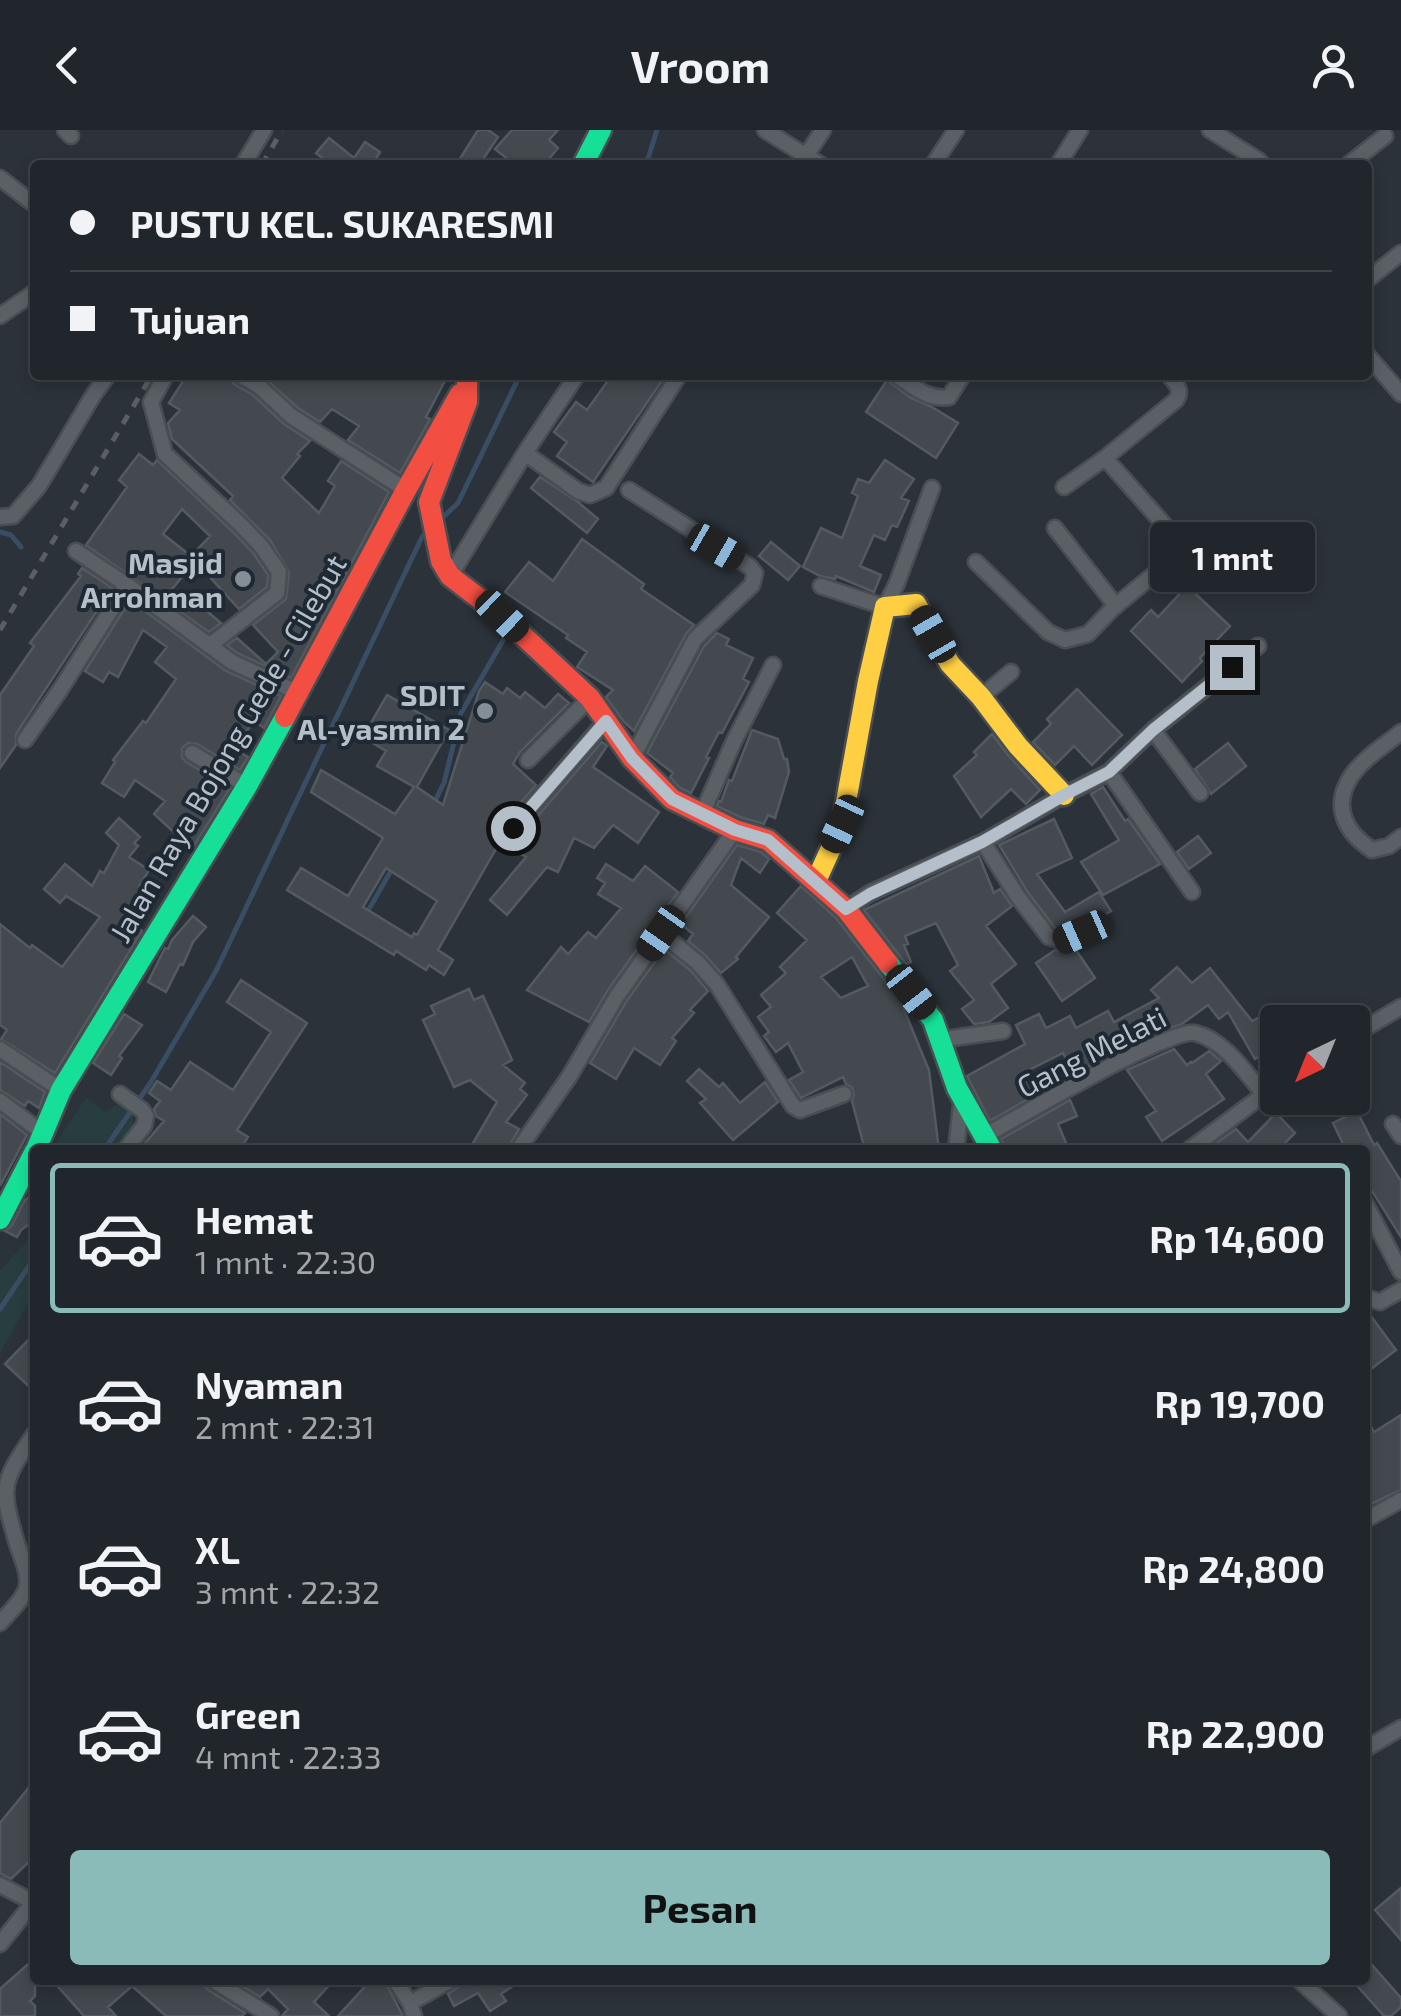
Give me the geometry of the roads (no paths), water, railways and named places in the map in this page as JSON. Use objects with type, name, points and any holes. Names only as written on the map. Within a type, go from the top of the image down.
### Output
[{"type":"street","points":[[246,160],[264,130]]},
{"type":"street","points":[[586,160],[602,130]]},
{"type":"street","points":[[765,130],[813,160]]},
{"type":"street","points":[[806,156],[823,130]]},
{"type":"street","points":[[936,160],[956,130]]},
{"type":"street","points":[[1061,160],[1080,130]]},
{"type":"street","points":[[1210,130],[1258,160]]},
{"type":"street","points":[[1355,160],[1386,136]]},
{"type":"street","points":[[0,178],[30,201]]},
{"type":"street","points":[[1372,273],[1401,253]]},
{"type":"street","points":[[0,316],[30,295]]},
{"type":"street","points":[[1372,361],[1401,394]]},
{"type":"street","points":[[0,518],[12,516],[39,486],[104,380]]},
{"type":"street","points":[[163,380],[151,402],[164,454],[242,524],[279,572],[277,593],[209,646]]},
{"type":"street","points":[[249,380],[291,416],[406,490]]},
{"type":"street","name":"Jalan Raya Bojong Gede - Cilebut","points":[[38,1145],[61,1090],[247,786],[468,380]]},
{"type":"street","points":[[469,380],[467,402],[429,502],[446,569],[590,698],[632,758],[672,799],[735,830],[768,840],[846,909],[933,1020],[962,1096],[988,1143]]},
{"type":"street","points":[[446,569],[574,380]]},
{"type":"street","points":[[525,453],[590,496],[606,488],[677,380]]},
{"type":"street","points":[[903,380],[937,398],[948,397],[960,380]]},
{"type":"street","points":[[1064,486],[1106,458],[1176,400],[1179,388],[1173,380]]},
{"type":"street","points":[[976,562],[1048,632],[1065,640],[1088,634],[1184,547],[1106,458]]},
{"type":"street","points":[[816,881],[842,824],[885,607],[932,488]]},
{"type":"street","points":[[629,490],[750,566],[754,573],[752,585],[695,639],[632,758]]},
{"type":"street","points":[[1056,528],[1116,606]]},
{"type":"street","points":[[76,551],[232,662],[299,693]]},
{"type":"street","points":[[25,740],[127,585]]},
{"type":"street","points":[[820,586],[885,607],[916,604],[950,664],[1064,795]]},
{"type":"street","points":[[846,909],[982,842],[1109,772],[1153,730],[1258,646]]},
{"type":"street","points":[[702,814],[773,665]]},
{"type":"street","points":[[980,697],[1011,672]]},
{"type":"street","points":[[528,760],[590,698]]},
{"type":"street","points":[[513,828],[606,721]]},
{"type":"street","points":[[1153,730],[1200,793]]},
{"type":"street","points":[[1401,732],[1351,776],[1343,794],[1342,812],[1346,828],[1372,850],[1389,846],[1401,837]]},
{"type":"street","points":[[192,752],[247,786]]},
{"type":"street","points":[[1109,772],[1192,892]]},
{"type":"street","points":[[521,1145],[569,1077],[617,996],[735,830]]},
{"type":"street","points":[[982,842],[1049,938],[1062,941],[1082,932]]},
{"type":"street","points":[[661,933],[716,983],[794,1106],[800,1110],[844,1094]]},
{"type":"street","points":[[1370,1025],[1401,1006]]},
{"type":"street","points":[[938,1040],[1004,1031]]},
{"type":"street","name":"Gang Melati","points":[[988,1143],[1140,1052],[1168,1038],[1192,1032],[1212,1040],[1236,1060],[1260,1090]]},
{"type":"street","points":[[0,1049],[61,1090]]},
{"type":"street","points":[[121,1095],[146,1116],[144,1126],[129,1145]]},
{"type":"street","points":[[957,1145],[962,1096]]},
{"type":"street","points":[[1199,1145],[1260,1096]]},
{"type":"street","points":[[0,1101],[38,1145]]},
{"type":"street","name":"Jalan Raya Bojong Gede - Cilebut","points":[[0,1218],[30,1160]]},
{"type":"street","points":[[1370,1213],[1401,1272]]},
{"type":"street","points":[[1370,1298],[1380,1302],[1401,1290]]},
{"type":"street","points":[[0,1624],[28,1584],[4,1502],[4,1484],[8,1469],[30,1440]]},
{"type":"street","points":[[1370,1517],[1401,1500]]},
{"type":"street","points":[[1370,1746],[1401,1728]]},
{"type":"street","points":[[0,1884],[30,1901]]},
{"type":"street","points":[[0,1944],[30,1908]]},
{"type":"street","points":[[221,1985],[271,2016]]},
{"type":"street","points":[[398,1985],[412,2010],[444,1985]]},
{"type":"street","points":[[1304,1985],[1338,2016]]},
{"type":"waterway","points":[[648,160],[657,130]]},
{"type":"waterway","points":[[440,520],[458,503],[518,380]]},
{"type":"waterway","points":[[107,1145],[151,1082],[216,971],[428,531]]},
{"type":"waterway","points":[[0,532],[11,535],[21,547]]},
{"type":"waterway","points":[[433,805],[444,783],[461,713],[505,637]]},
{"type":"waterway","points":[[365,916],[392,869]]},
{"type":"waterway","points":[[0,1309],[30,1264]]},
{"type":"railway","points":[[265,160],[282,130]]},
{"type":"railway","points":[[0,630],[149,380]]},
{"type":"place","name":"Masjid Arrohman","points":[[243,579]]},
{"type":"place","name":"SDIT Al-yasmin 2","points":[[485,711]]}]
